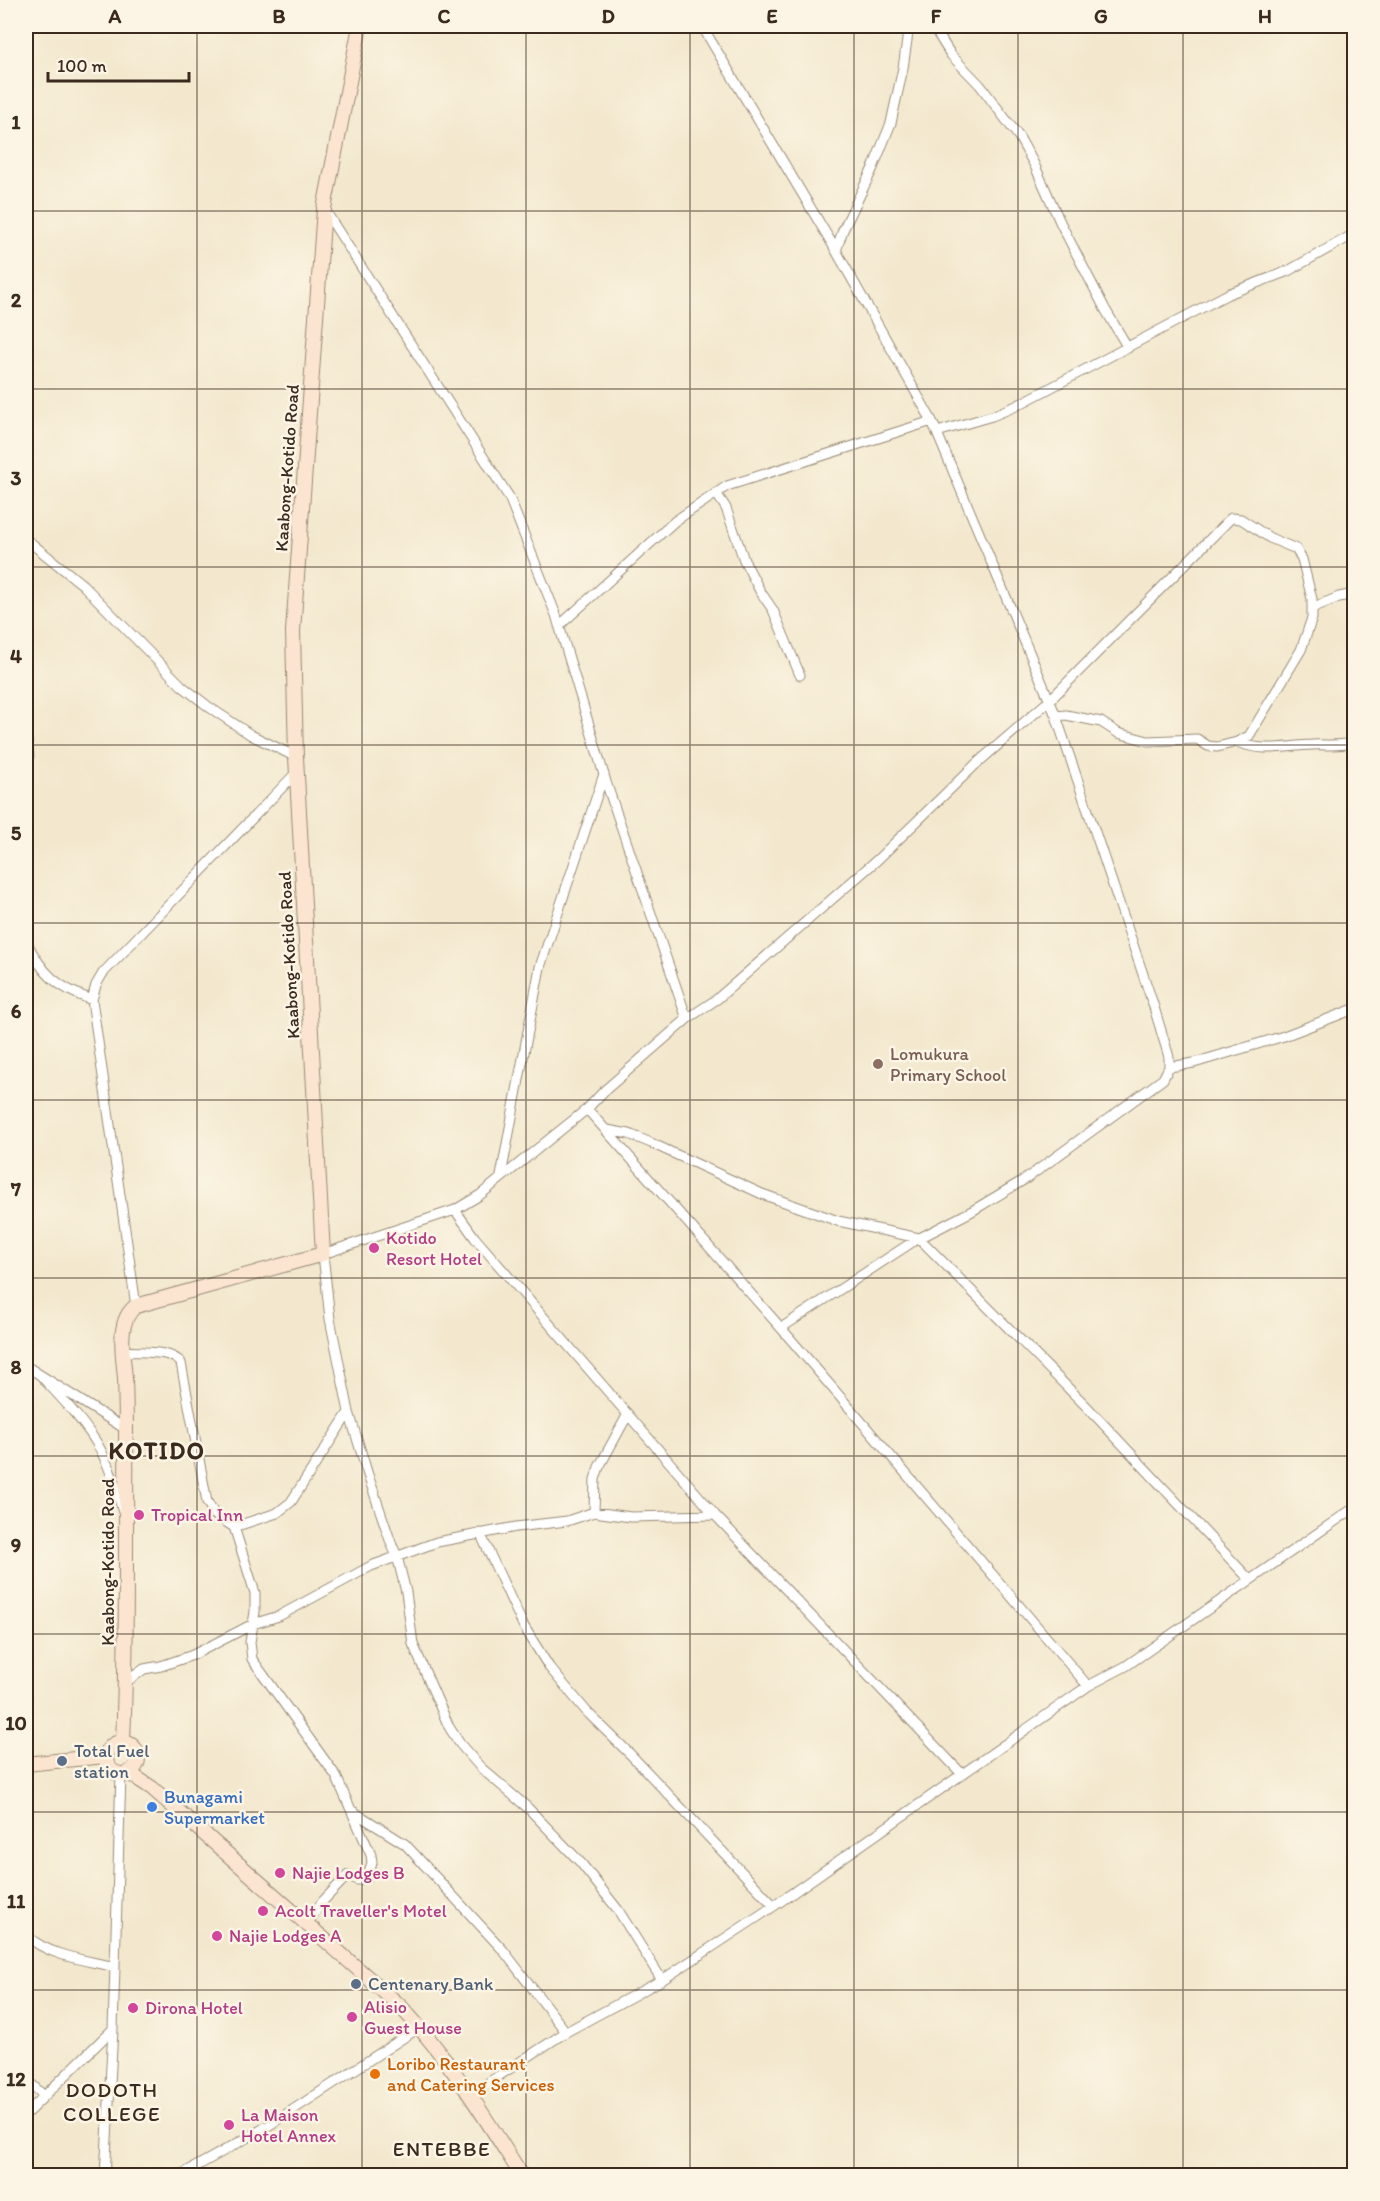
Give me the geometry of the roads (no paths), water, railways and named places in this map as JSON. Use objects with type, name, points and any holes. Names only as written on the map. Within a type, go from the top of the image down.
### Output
[{"type":"street","name":"Kaabong-Kotido Road","points":[[323,1254],[296,757],[293,631],[324,209],[360,26]]},
{"type":"street","points":[[702,26],[836,251],[937,432],[1056,716],[1153,1004],[1166,1047],[1169,1067],[1163,1079],[1027,1178],[920,1239],[782,1328]]},
{"type":"street","points":[[836,251],[843,230],[891,123],[909,26]]},
{"type":"street","points":[[933,26],[951,55],[980,86],[1019,137],[1061,224],[1128,348]]},
{"type":"street","points":[[324,209],[509,496],[559,626],[604,774],[687,1019]]},
{"type":"street","points":[[937,432],[992,416],[1016,406],[1228,294],[1288,271],[1354,234]]},
{"type":"street","points":[[559,626],[675,521],[727,486],[932,421]]},
{"type":"street","points":[[716,493],[726,508],[744,560],[773,610],[800,675]]},
{"type":"street","points":[[297,772],[103,973],[96,985],[93,1000],[136,1306],[323,1254],[455,1210],[480,1195],[587,1109],[604,1091],[687,1019],[717,999],[877,860],[1001,741],[1050,700],[1230,519],[1241,519],[1270,538],[1296,549],[1306,572],[1312,598],[1312,618],[1297,657],[1254,729],[1244,740],[1217,747],[1208,746],[1197,739],[1148,741],[1118,733],[1101,722],[1056,716]]},
{"type":"street","points":[[26,538],[83,585],[182,686],[251,735],[296,757]]},
{"type":"street","points":[[1312,608],[1339,597],[1354,594]]},
{"type":"street","points":[[26,732],[29,757],[26,772]]},
{"type":"street","points":[[1237,742],[1264,749],[1291,749],[1354,742]]},
{"type":"street","points":[[501,1176],[540,967],[604,774]]},
{"type":"street","points":[[26,941],[48,975],[70,992],[93,1000]]},
{"type":"street","points":[[1169,1067],[1194,1063],[1284,1036],[1354,1009]]},
{"type":"street","points":[[587,1109],[782,1328],[1088,1686]]},
{"type":"street","points":[[606,1130],[629,1134],[651,1143],[777,1200],[838,1221],[920,1239],[1090,1410],[1250,1580]]},
{"type":"street","points":[[455,1210],[475,1238],[715,1515],[961,1773]]},
{"type":"street","points":[[323,1254],[330,1319],[349,1412],[368,1475],[398,1556],[406,1592],[413,1644],[449,1727],[481,1768],[528,1808],[581,1863],[618,1910],[662,1980]]},
{"type":"street","name":"Kaabong-Kotido Road","points":[[123,1740],[126,1682],[127,1430],[123,1351],[124,1320],[128,1312],[136,1306]]},
{"type":"street","points":[[123,1351],[169,1355],[179,1360],[207,1502],[215,1515],[234,1527],[255,1593],[254,1624],[250,1642],[252,1659],[336,1776],[370,1855],[372,1863],[367,1878],[357,1880],[348,1875],[323,1901],[307,1923]]},
{"type":"street","points":[[26,1366],[127,1430]]},
{"type":"street","points":[[42,1377],[79,1417],[97,1443],[113,1479],[126,1522]]},
{"type":"street","points":[[234,1527],[277,1513],[291,1502],[349,1412]]},
{"type":"street","points":[[594,1512],[595,1479],[599,1467],[628,1414]]},
{"type":"street","points":[[471,2094],[566,2032],[662,1980],[774,1906],[961,1773],[1088,1686],[1126,1666],[1354,1508]]},
{"type":"street","points":[[126,1682],[144,1669],[193,1655],[254,1624],[279,1616],[371,1566],[437,1542],[480,1533],[567,1521],[594,1512],[632,1518],[715,1515]]},
{"type":"street","points":[[480,1533],[523,1625],[549,1667],[587,1712],[631,1755],[774,1906]]},
{"type":"street","points":[[125,1774],[135,1768],[138,1755],[135,1748],[123,1740],[110,1747],[105,1756],[109,1767],[114,1772],[125,1774],[152,1788],[399,2005],[420,2026],[471,2094],[522,2175]]},
{"type":"street","points":[[26,1764],[105,1756]]},
{"type":"street","points":[[138,1762],[152,1788]]},
{"type":"street","points":[[105,2175],[125,1774]]},
{"type":"street","points":[[351,1810],[405,1844],[503,1950],[566,2032]]},
{"type":"street","points":[[26,1935],[36,1945],[49,1950],[115,1967]]},
{"type":"street","points":[[179,2175],[268,2126],[420,2026]]},
{"type":"street","points":[[26,2114],[113,2028]]},
{"type":"street","points":[[26,2079],[43,2095]]},
{"type":"place","name":"Lomukura Primary School","points":[[878,1064]]},
{"type":"place","name":"Kotido Resort Hotel","points":[[374,1248]]},
{"type":"place","name":"Tropical Inn","points":[[139,1515]]},
{"type":"place","name":"Total Fuel station","points":[[62,1761]]},
{"type":"place","name":"Bunagami Supermarket","points":[[152,1807]]},
{"type":"place","name":"Najie Lodges B","points":[[280,1873]]},
{"type":"place","name":"Acolt Traveller's Motel","points":[[263,1911]]},
{"type":"place","name":"Najie Lodges A","points":[[217,1936]]},
{"type":"place","name":"Centenary Bank","points":[[356,1984]]},
{"type":"place","name":"Dirona Hotel","points":[[133,2008]]},
{"type":"place","name":"Alisio Guest House","points":[[352,2017]]},
{"type":"place","name":"Loribo Restaurant and Catering Services","points":[[375,2074]]},
{"type":"place","name":"La Maison Hotel Annex","points":[[229,2125]]},
{"type":"district","name":"KOTIDO","points":[[157,1451]]},
{"type":"district","name":"DODOTH COLLEGE","points":[[112,2102]]},
{"type":"district","name":"ENTEBBE","points":[[442,2149]]}]
